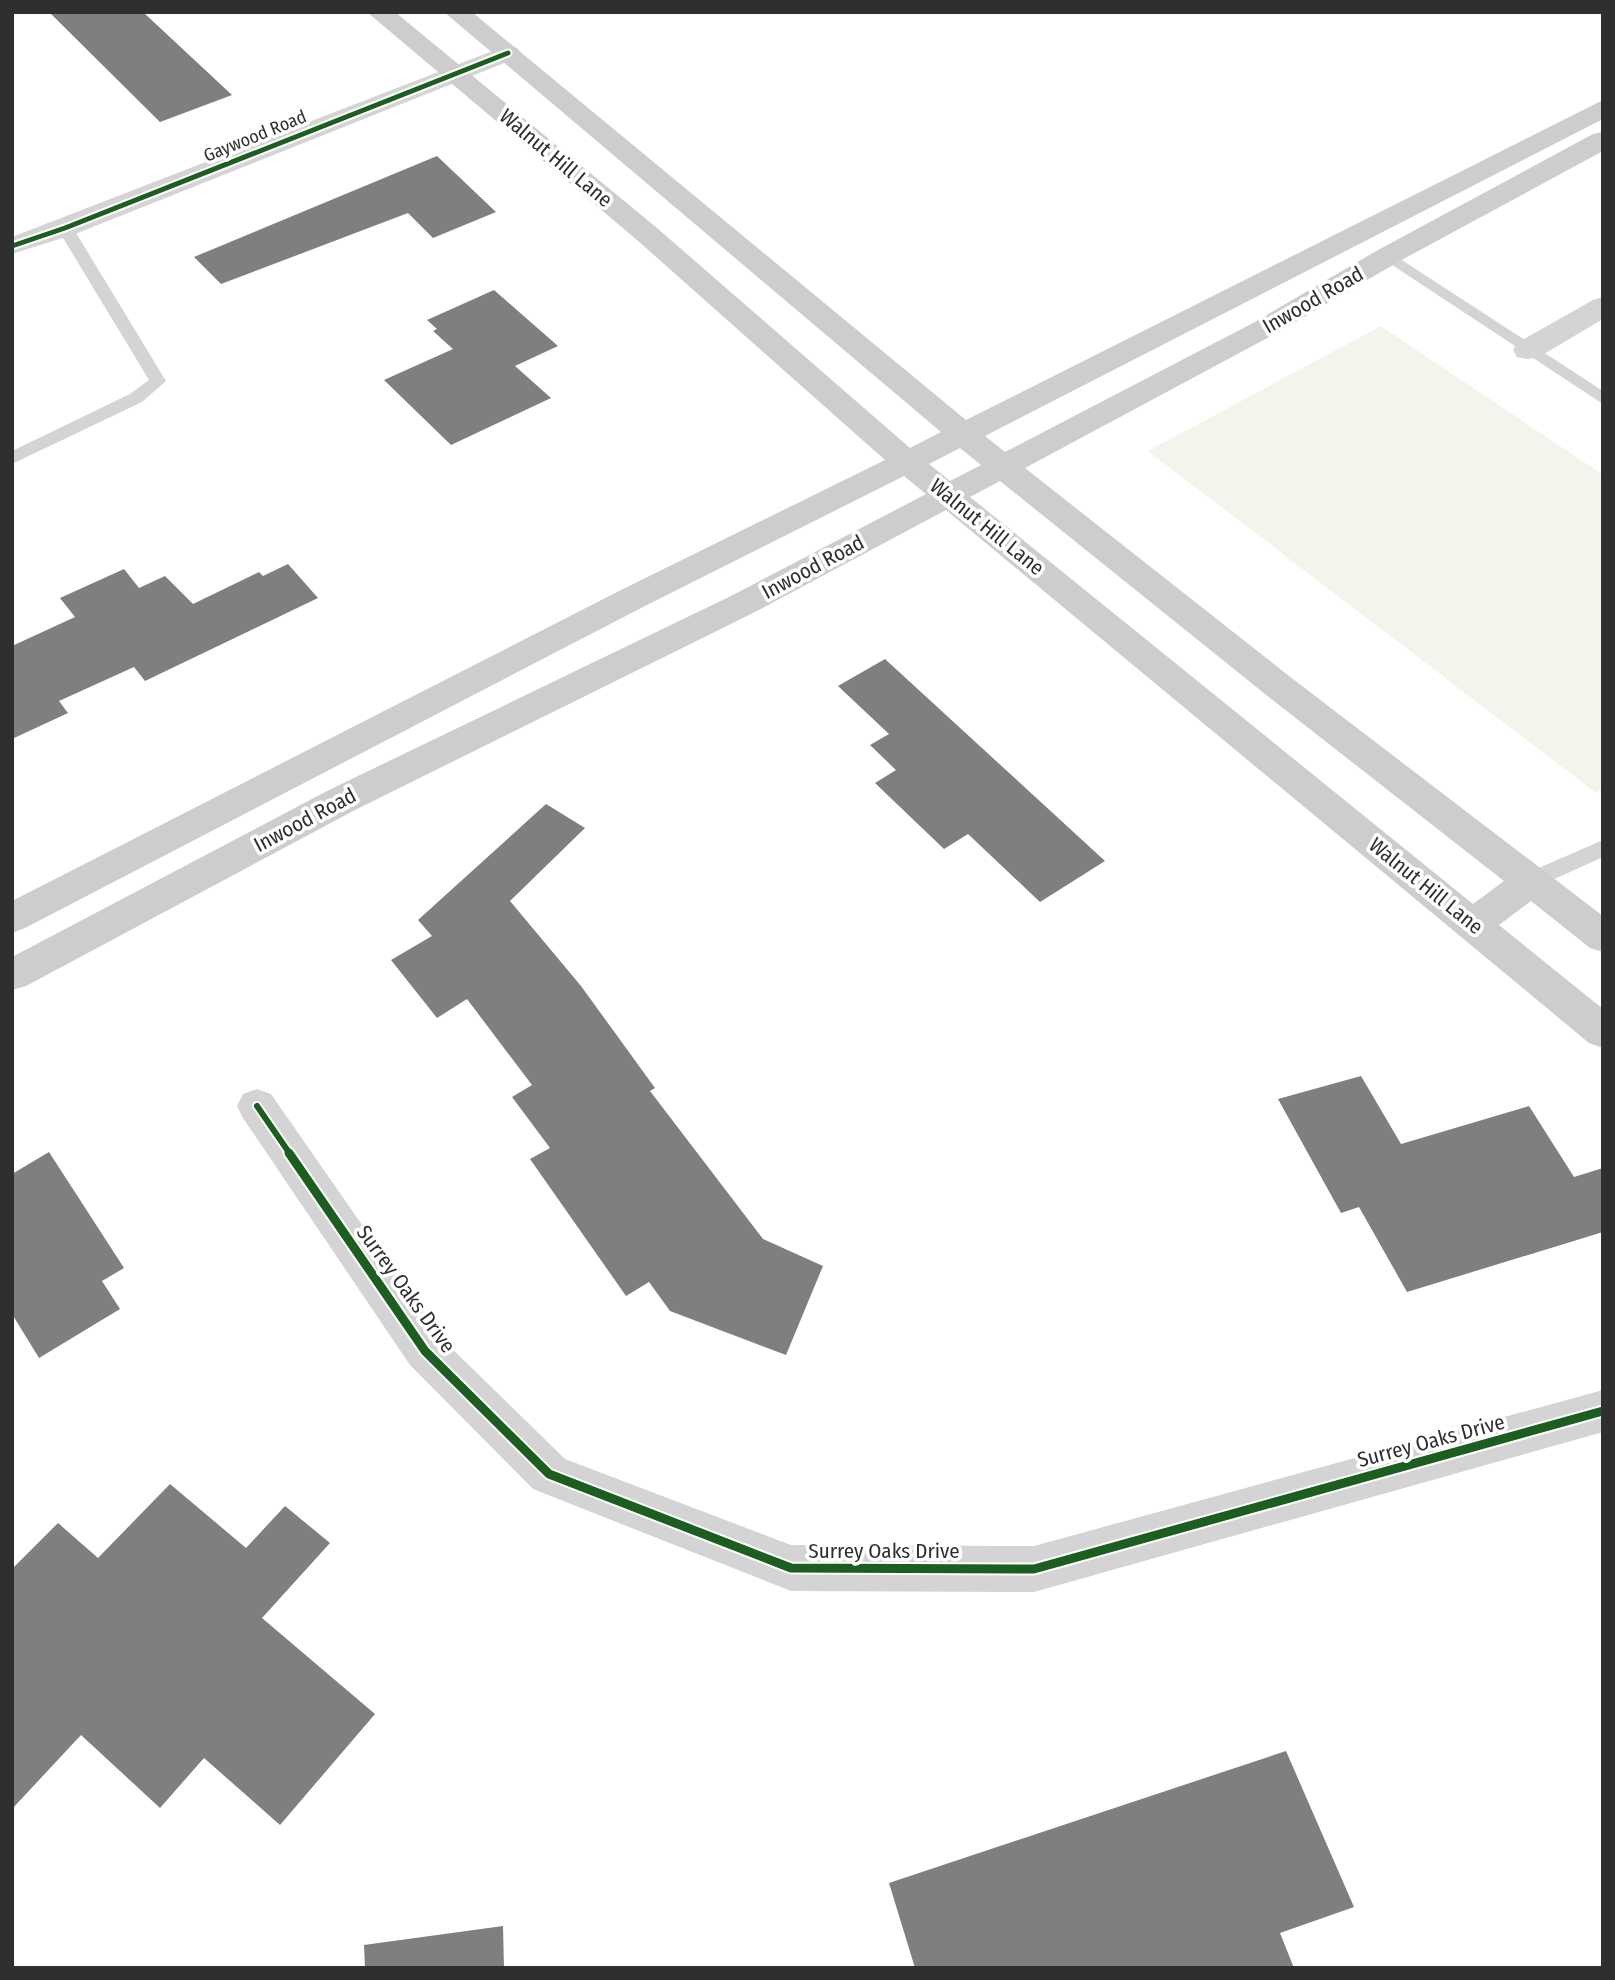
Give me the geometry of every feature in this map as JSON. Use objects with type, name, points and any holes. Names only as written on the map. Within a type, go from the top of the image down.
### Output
[{"type":"main road","name":"Walnut Hill Lane","points":[[379,12],[647,234],[907,462],[1603,1031]]},
{"type":"main road","points":[[456,12],[508,52],[1003,467],[1277,685],[1603,937]]},
{"type":"main road","name":"Inwood Road","points":[[12,918],[631,599],[963,434],[1603,108]]},
{"type":"main road","name":"Inwood Road","points":[[12,975],[342,800],[745,603],[949,496],[1263,329],[1388,256],[1603,140]]},
{"type":"main road","points":[[1224,302],[1263,329]]},
{"type":"main road","points":[[631,599],[671,637]]},
{"type":"main road","points":[[1474,925],[1532,880]]},
{"type":"street","name":"Gaywood Road","points":[[12,246],[65,228],[508,52]]},
{"type":"street","points":[[1528,349],[1596,318]]},
{"type":"street","name":"Surrey Oaks Drive","points":[[257,1106],[425,1351],[549,1474],[791,1568],[1034,1569],[1603,1412]]},
{"type":"lane","points":[[12,458],[136,398],[158,381],[65,228]]},
{"type":"lane","points":[[1388,256],[1603,399]]},
{"type":"lane","points":[[1532,880],[1603,848]]},
{"type":"shaded area","points":[[1381,326],[1603,475],[1603,788],[1596,793],[1148,451]]},
{"type":"building","points":[[49,12],[143,12],[232,95],[160,122]]},
{"type":"building","points":[[437,156],[496,212],[433,238],[408,213],[221,284],[194,257]]},
{"type":"building","points":[[494,290],[558,346],[515,366],[551,398],[451,445],[384,380],[453,349],[433,331],[437,329],[427,320]]},
{"type":"building","points":[[288,564],[318,598],[145,681],[134,667],[59,701],[68,713],[12,739],[12,646],[75,617],[60,598],[124,569],[139,588],[165,576],[193,604],[259,572],[263,576]]},
{"type":"building","points":[[885,659],[1105,861],[1040,902],[968,834],[944,849],[875,783],[896,770],[870,745],[889,734],[838,686]]},
{"type":"building","points":[[546,804],[585,828],[510,901],[581,986],[655,1088],[650,1091],[763,1239],[823,1266],[786,1355],[670,1311],[649,1282],[626,1296],[530,1159],[550,1148],[512,1097],[532,1085],[467,999],[437,1018],[391,960],[432,936],[418,920]]},
{"type":"building","points":[[1361,1076],[1401,1144],[1529,1106],[1574,1177],[1603,1168],[1603,1232],[1407,1292],[1359,1207],[1341,1213],[1278,1099]]},
{"type":"building","points":[[49,1152],[124,1268],[102,1281],[120,1309],[39,1358],[12,1314],[12,1174]]},
{"type":"building","points":[[170,1484],[246,1548],[285,1506],[330,1543],[262,1618],[375,1714],[280,1825],[204,1758],[160,1808],[81,1735],[12,1809],[12,1569],[58,1523],[98,1558]]},
{"type":"building","points":[[1286,1751],[1354,1907],[1280,1933],[1294,1968],[915,1968],[889,1883]]},
{"type":"building","points":[[503,1926],[504,1968],[365,1968],[364,1945]]},
{"type":"cycle path","points":[[12,246],[65,228],[508,53]]},
{"type":"cycle path","points":[[257,1106],[425,1351],[549,1474],[791,1568],[1034,1569],[1603,1411]]}]
